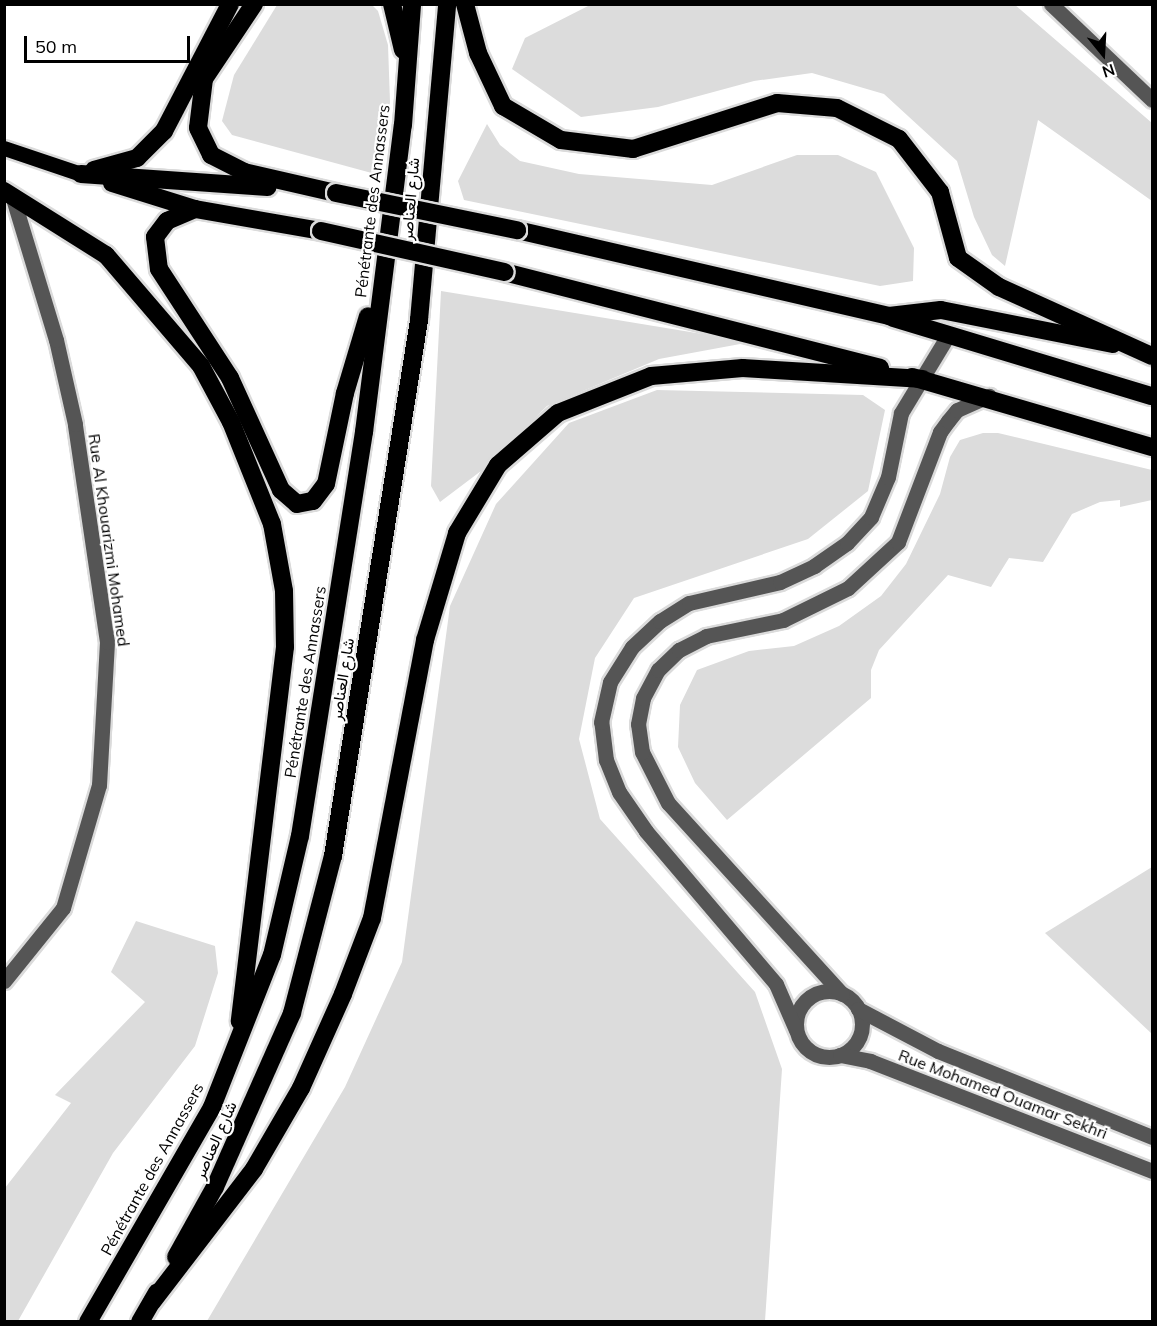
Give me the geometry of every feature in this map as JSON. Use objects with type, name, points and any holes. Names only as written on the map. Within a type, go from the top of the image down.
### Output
[{"type":"highway","points":[[81,174],[137,158],[164,131],[230,4]]},
{"type":"highway","points":[[254,4],[204,79],[198,128],[212,155],[244,172],[517,230],[889,316],[947,337],[1152,396]]},
{"type":"highway","points":[[392,4],[407,67]]},
{"type":"highway","name":"Pénétrante des Annassers","points":[[88,1322],[207,1116],[236,1050],[272,955],[300,837],[364,432],[381,271],[403,125],[412,4]]},
{"type":"highway","name":"شارع العناصر","points":[[140,1322],[215,1187],[292,1013],[333,856],[419,320],[447,4]]},
{"type":"highway","points":[[465,4],[478,53],[503,106],[561,140],[633,148],[777,103],[837,108],[899,139],[940,192],[958,258],[999,287],[1150,353]]},
{"type":"highway","points":[[81,174],[336,193]]},
{"type":"highway","points":[[81,174],[195,209],[321,231],[504,272],[989,396],[1152,447]]},
{"type":"highway","points":[[8,193],[106,255],[201,366],[231,422],[272,524],[284,591],[285,646],[236,1050]]},
{"type":"highway","points":[[195,209],[167,221],[155,237],[159,269],[231,378],[282,490],[297,504],[313,501],[326,484],[345,393],[381,271]]},
{"type":"highway","points":[[889,316],[941,310],[1150,353]]},
{"type":"highway","points":[[152,1302],[254,1169],[301,1088],[343,994],[372,918],[425,640],[457,533],[498,465],[558,412],[651,376],[743,368],[922,379]]},
{"type":"main road","points":[[4,148],[81,174]]},
{"type":"street","points":[[1051,4],[1152,100]]},
{"type":"street","name":"Rue Al Khouarizmi Mohamed","points":[[4,981],[63,908],[99,785],[107,642],[75,424],[56,340],[8,193]]},
{"type":"street","points":[[858,1009],[859,1036],[840,1055],[815,1054],[806,1048],[770,976],[646,831],[619,792],[606,760],[601,722],[610,682],[632,647],[660,621],[689,603],[780,582],[814,566],[872,517],[888,477],[901,413],[947,337]]},
{"type":"street","points":[[989,396],[957,410],[948,421],[940,432],[898,542],[848,588],[783,620],[706,636],[679,650],[658,670],[643,698],[638,724],[642,752],[668,803],[858,1009],[938,1051],[1152,1137]]},
{"type":"street","points":[[796,1030],[799,1010],[805,1002],[822,992],[842,994]]},
{"type":"street","name":"Rue Mohamed Ouamar Sekhri","points":[[840,1055],[870,1061],[1152,1172]]},
{"type":"shaded area","points":[[592,4],[1015,5],[1152,123],[1152,201],[1038,120],[1005,266],[992,255],[974,217],[957,161],[884,94],[812,73],[754,81],[658,107],[581,117],[512,69],[525,38]]},
{"type":"shaded area","points":[[277,5],[372,5],[378,11],[388,45],[390,102],[379,175],[232,135],[222,121],[234,75]]},
{"type":"shaded area","points":[[487,124],[500,145],[520,161],[579,174],[712,185],[797,155],[838,155],[876,172],[914,248],[913,281],[880,286],[464,200],[458,181]]},
{"type":"shaded area","points":[[441,291],[751,342],[659,359],[547,406],[481,471],[440,502],[431,486]]},
{"type":"shaded area","points":[[657,390],[863,395],[885,410],[868,491],[808,539],[634,598],[595,658],[579,739],[600,819],[755,992],[782,1069],[765,1321],[207,1321],[345,1087],[402,962],[450,606],[496,504],[569,423]]},
{"type":"shaded area","points":[[983,433],[998,433],[1152,470],[1152,500],[1120,507],[1120,500],[1100,502],[1072,514],[1043,562],[1009,558],[991,587],[948,575],[879,650],[871,670],[871,698],[727,820],[695,783],[678,747],[680,705],[697,670],[749,651],[794,646],[839,626],[881,596],[906,564],[940,494],[950,457],[960,440]]},
{"type":"shaded area","points":[[1152,867],[1152,1034],[1045,933]]},
{"type":"shaded area","points":[[136,921],[215,946],[218,973],[195,1046],[113,1153],[18,1321],[5,1321],[5,1188],[71,1103],[55,1095],[145,1002],[111,972]]}]
